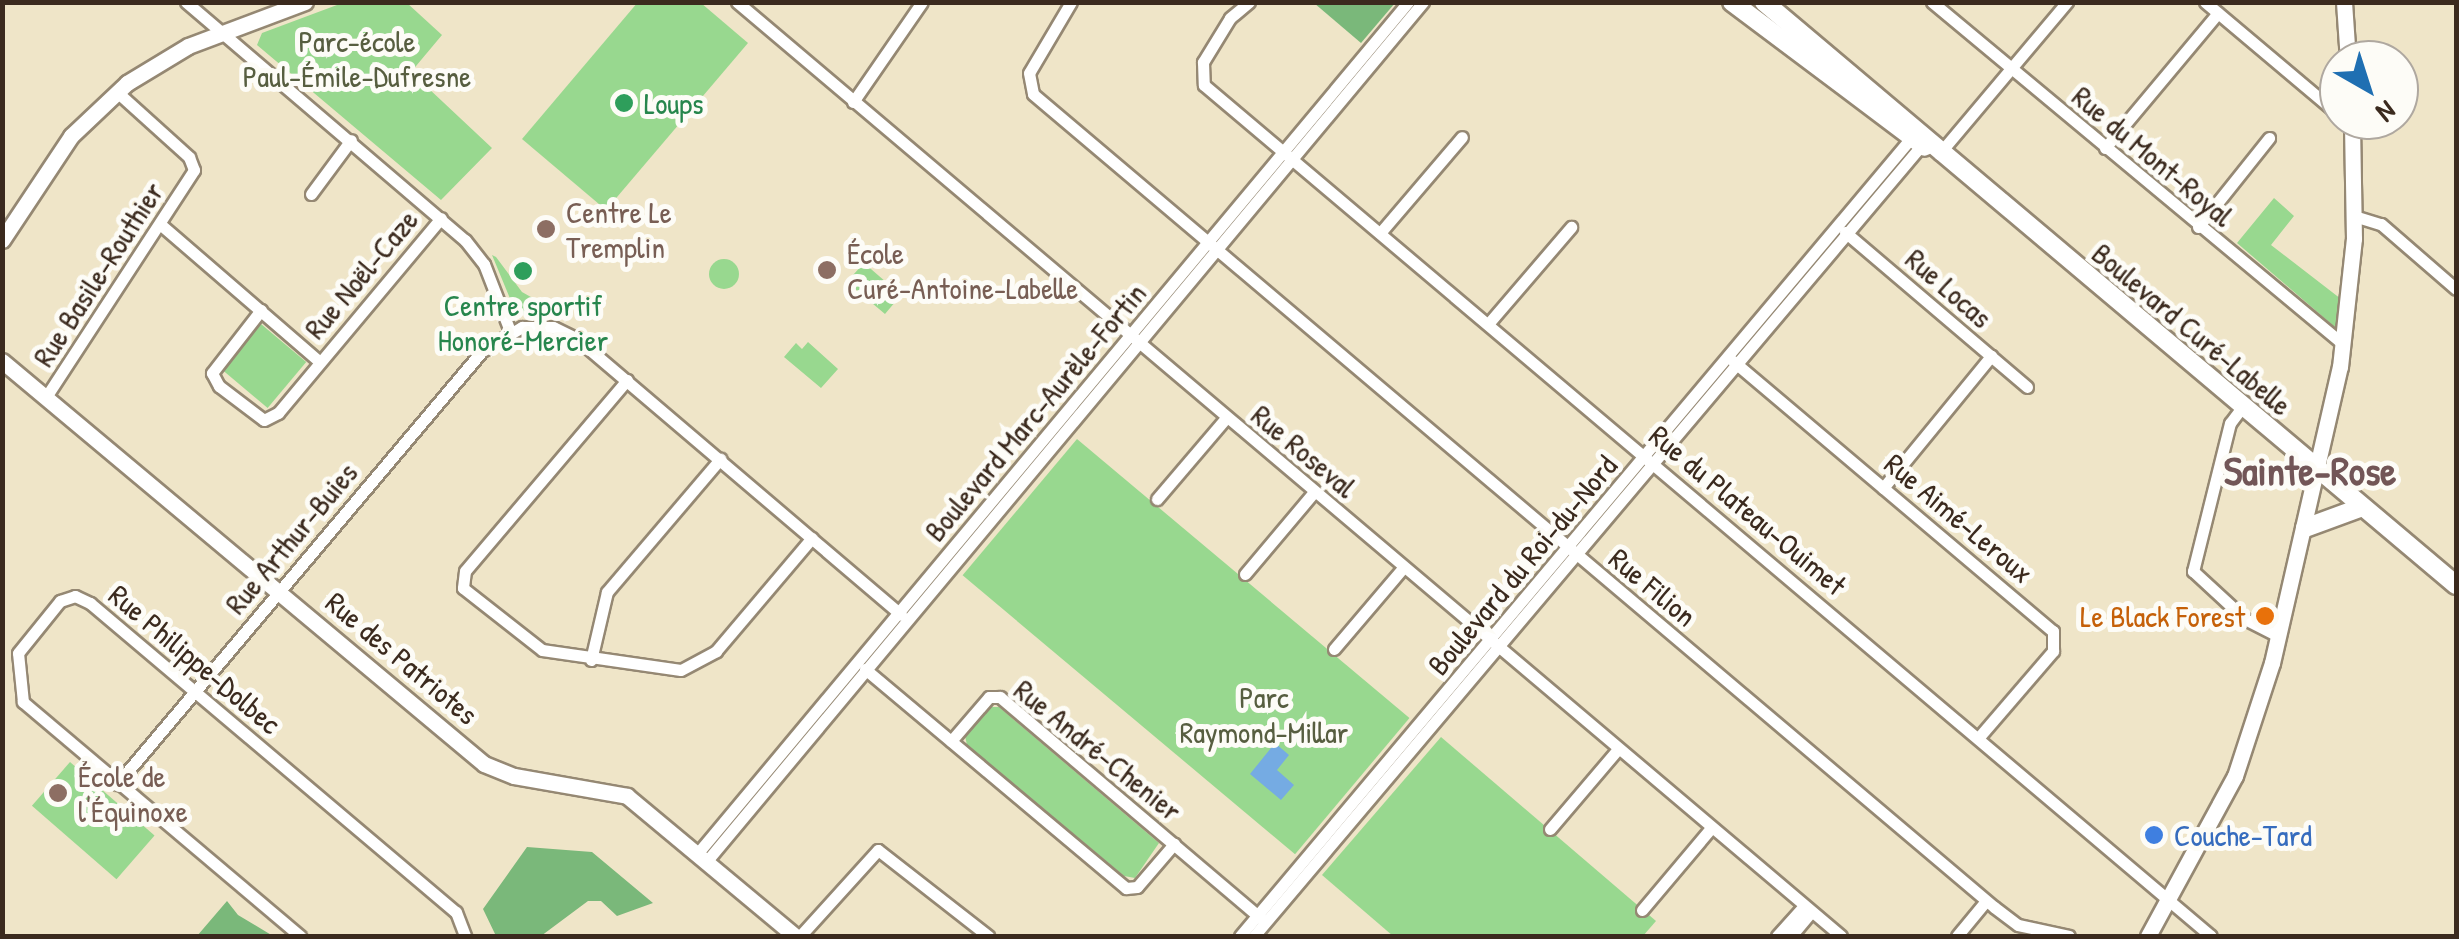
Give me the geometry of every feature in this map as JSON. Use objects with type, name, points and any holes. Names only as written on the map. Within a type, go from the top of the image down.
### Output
[{"type":"main road","name":"Boulevard Curé-Labelle","points":[[1732,2],[1922,142]]},
{"type":"main road","name":"Boulevard Curé-Labelle","points":[[1764,2],[1922,142],[2456,585]]},
{"type":"main road","points":[[2305,528],[2362,507]]},
{"type":"street","points":[[186,2],[352,140],[481,258],[510,331],[563,330],[904,617]]},
{"type":"street","points":[[2,240],[72,136],[116,92],[159,61],[222,32],[305,2]]},
{"type":"street","name":"Rue Roseval","points":[[736,2],[1840,936]]},
{"type":"street","points":[[854,102],[922,2]]},
{"type":"street","name":"Rue Filion","points":[[1071,2],[1030,69],[1028,88],[1986,901],[2018,925],[2069,936]]},
{"type":"street","name":"Rue du Plateau-Ouimet","points":[[1249,2],[1227,24],[1201,77],[1288,156],[2211,936]]},
{"type":"street","name":"Boulevard Marc-Aurèle-Fortin","points":[[1288,156],[1408,2]]},
{"type":"street","name":"Boulevard Marc-Aurèle-Fortin","points":[[702,858],[1288,156],[1423,2]]},
{"type":"street","name":"Rue du Mont-Royal","points":[[1932,2],[2343,344]]},
{"type":"street","name":"Boulevard du Roi-du-Nord","points":[[1240,936],[1262,919],[1843,230],[1922,142],[2012,68],[2067,2]]},
{"type":"street","points":[[2205,2],[2319,98]]},
{"type":"street","points":[[2344,2],[2347,40]]},
{"type":"street","points":[[2105,148],[2218,13]]},
{"type":"street","name":"Rue Basile-Routhier","points":[[46,397],[160,224],[193,165],[116,92]]},
{"type":"street","points":[[1380,233],[1462,137]]},
{"type":"street","points":[[2198,226],[2269,138]]},
{"type":"street","points":[[311,194],[352,140]]},
{"type":"street","points":[[2148,936],[2239,768],[2279,636],[2343,344],[2354,216],[2352,140]]},
{"type":"street","points":[[2354,216],[2376,221],[2456,289]]},
{"type":"street","name":"Rue Noël-Caze","points":[[261,310],[214,365],[219,386],[268,419],[441,218]]},
{"type":"street","name":"Rue Noël-Caze","points":[[160,224],[320,362]]},
{"type":"street","points":[[1488,324],[1570,227]]},
{"type":"street","name":"Rue Locas","points":[[1843,230],[2027,387]]},
{"type":"street","name":"Rue Arthur-Buies","points":[[117,784],[482,350],[510,331]]},
{"type":"street","points":[[1883,488],[1991,356]]},
{"type":"street","name":"Rue des Patriotes","points":[[2,360],[484,764],[514,776],[624,794],[797,936]]},
{"type":"street","name":"Rue Aimé-Leroux","points":[[1733,361],[2055,635],[2053,651],[1978,737]]},
{"type":"street","points":[[626,380],[460,578],[534,646],[590,660],[670,670],[701,662],[812,538]]},
{"type":"street","points":[[2243,406],[2230,424],[2192,571],[2245,619],[2279,636]]},
{"type":"street","points":[[1157,499],[1226,418]]},
{"type":"street","points":[[590,660],[607,592],[720,460]]},
{"type":"street","points":[[1245,574],[1314,492]]},
{"type":"street","points":[[1334,649],[1403,568]]},
{"type":"street","name":"Rue Philippe-Dolbec","points":[[300,936],[117,784],[19,694],[18,653],[54,607],[67,597],[82,598],[456,912],[465,936]]},
{"type":"street","name":"Rue André-Chenier","points":[[862,667],[1128,889],[1174,844]]},
{"type":"street","name":"Rue André-Chenier","points":[[951,741],[989,697],[1000,697],[1262,919]]},
{"type":"street","points":[[1550,829],[1618,749]]},
{"type":"street","points":[[1642,910],[1711,828]]},
{"type":"street","points":[[797,936],[878,850],[988,936]]},
{"type":"street","points":[[1957,936],[1986,901]]},
{"type":"street","points":[[1778,936],[1808,909]]},
{"type":"street","points":[[1791,936],[1808,909]]},
{"type":"street","name":"Boulevard du Roi-du-Nord","points":[[1254,936],[1262,919]]},
{"type":"green space","name":"Parc-école Paul-Émile-Dufresne","points":[[345,2],[407,3],[442,35],[411,72],[492,148],[441,200],[257,45],[262,33]]},
{"type":"green space","name":"Loups","points":[[638,2],[701,3],[748,43],[606,210],[522,139]]},
{"type":"green space","points":[[1314,3],[1395,3],[1361,43]]},
{"type":"green space","points":[[2274,198],[2294,216],[2271,245],[2341,299],[2336,328],[2237,243]]},
{"type":"green space","points":[[492,255],[522,292],[568,318],[516,313]]},
{"type":"green space","points":[[724,259],[734,264],[739,274],[734,284],[724,289],[714,284],[709,274],[714,264]]},
{"type":"green space","points":[[864,263],[901,295],[885,314],[854,288],[860,281],[853,275]]},
{"type":"green space","points":[[261,324],[306,362],[268,408],[222,370]]},
{"type":"green space","points":[[808,342],[838,369],[821,388],[784,357],[796,343],[802,349]]},
{"type":"green space","name":"Parc Raymond-Millar","points":[[1077,439],[1409,718],[1295,854],[963,575]]},
{"type":"green space","points":[[990,707],[999,707],[1159,843],[1135,878],[1124,876],[967,745],[965,736]]},
{"type":"green space","name":"Parc Raymond-Millar","points":[[1441,737],[1656,921],[1643,936],[1393,936],[1322,875]]},
{"type":"green space","points":[[70,762],[155,835],[116,879],[32,806]]},
{"type":"green space","points":[[527,847],[592,852],[653,903],[617,916],[601,901],[588,901],[541,936],[496,936],[483,909]]},
{"type":"green space","points":[[227,901],[238,915],[273,936],[197,936]]},
{"type":"water","points":[[1275,743],[1289,755],[1277,770],[1294,785],[1281,800],[1250,774]]},
{"type":"place","name":"Loups","points":[[624,103]]},
{"type":"place","name":"Centre Le Tremplin","points":[[546,229]]},
{"type":"place","name":"École Curé-Antoine-Labelle","points":[[827,270]]},
{"type":"place","name":"Centre sportif Honoré-Mercier","points":[[523,271]]},
{"type":"place","name":"Le Black Forest","points":[[2265,616]]},
{"type":"place","name":"École de l'Équinoxe","points":[[58,793]]},
{"type":"place","name":"Couche-Tard","points":[[2154,835]]},
{"type":"district","name":"Sainte-Rose","points":[[2310,470]]}]
